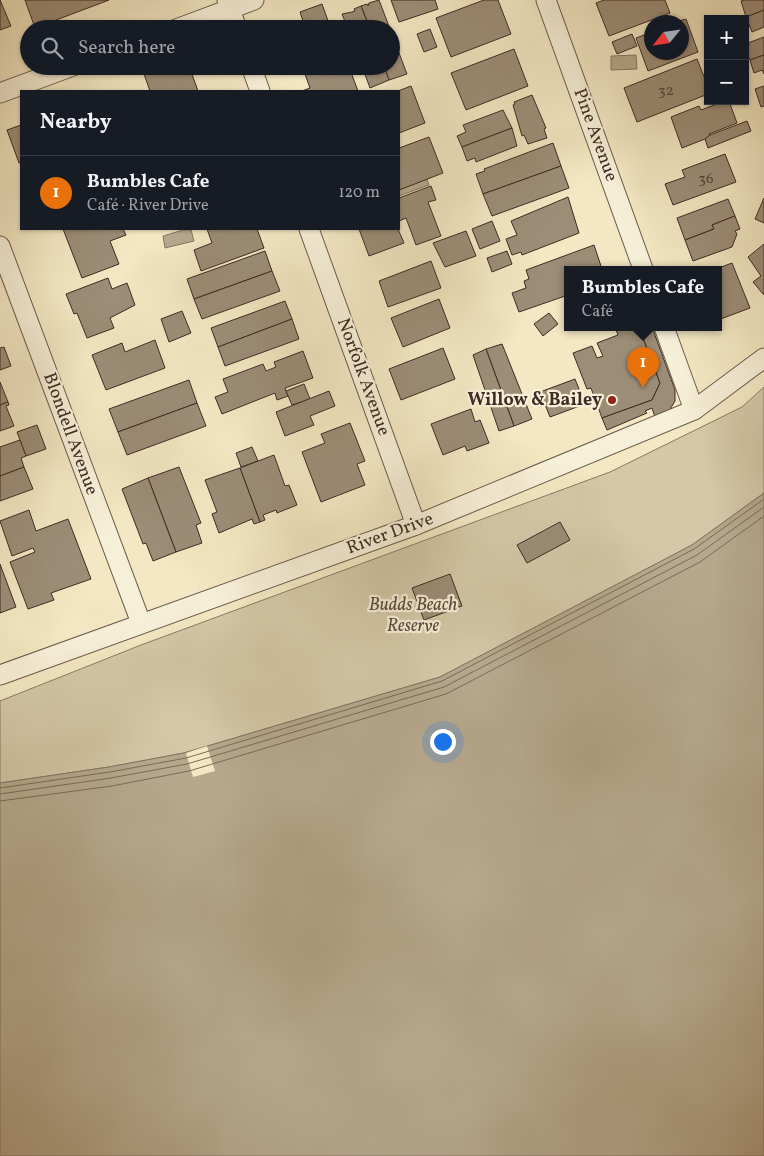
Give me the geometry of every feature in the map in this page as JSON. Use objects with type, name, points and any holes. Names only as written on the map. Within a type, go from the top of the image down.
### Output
[{"type":"street","points":[[195,20],[228,4],[254,0]]},
{"type":"street","name":"Pine Avenue","points":[[546,0],[642,266]]},
{"type":"street","points":[[228,4],[234,20]]},
{"type":"street","points":[[0,93],[49,75]]},
{"type":"street","points":[[254,75],[260,90]]},
{"type":"street","name":"Norfolk Avenue","points":[[309,230],[416,525]]},
{"type":"street","name":"Blondell Avenue","points":[[0,246],[141,623]]},
{"type":"street","points":[[665,331],[694,410]]},
{"type":"street","name":"River Drive","points":[[0,675],[416,525],[694,410],[764,358]]},
{"type":"green space","name":"Budds Beach Reserve","points":[[764,387],[764,493],[692,545],[440,677],[184,753],[109,767],[0,783],[0,701],[141,645],[610,472],[742,407]]},
{"type":"water","points":[[636,55],[637,69],[611,70],[611,56]]},
{"type":"water","points":[[427,179],[429,185],[400,196],[400,190]]},
{"type":"water","points":[[183,230],[191,230],[194,241],[165,248],[163,236]]},
{"type":"water","points":[[764,493],[764,1156],[0,1156],[0,783],[109,767],[184,753],[440,677],[692,545]]},
{"type":"pier","points":[[207,746],[215,771],[193,777],[186,753]]},
{"type":"building","points":[[0,0],[11,26],[0,30]]},
{"type":"building","points":[[25,0],[109,0],[56,20],[32,20]]},
{"type":"building","points":[[379,0],[387,20],[366,20],[361,6],[367,4],[368,6],[369,3]]},
{"type":"building","points":[[391,0],[435,0],[438,9],[400,22]]},
{"type":"building","points":[[484,0],[498,0],[511,34],[451,57],[436,18]]},
{"type":"building","points":[[604,0],[665,0],[670,13],[665,15],[644,15],[644,23],[609,36],[596,3]]},
{"type":"building","points":[[764,0],[764,10],[749,16],[745,15],[741,1]]},
{"type":"building","points":[[322,4],[328,20],[303,20],[300,12]]},
{"type":"building","points":[[361,6],[366,20],[344,20],[342,14],[355,11],[354,9]]},
{"type":"building","points":[[764,10],[764,27],[752,32],[749,24],[749,16]]},
{"type":"building","points":[[689,27],[698,52],[689,55]]},
{"type":"building","points":[[430,29],[437,47],[424,52],[417,34]]},
{"type":"building","points":[[632,34],[637,46],[617,54],[612,42]]},
{"type":"building","points":[[644,35],[644,60],[636,38]]},
{"type":"building","points":[[764,37],[764,55],[750,60],[749,43]]},
{"type":"building","points":[[514,49],[528,86],[466,110],[451,73]]},
{"type":"building","points":[[764,55],[764,74],[762,70],[754,73],[750,60]]},
{"type":"building","points":[[400,56],[407,74],[389,80],[387,75],[400,75]]},
{"type":"building","points":[[697,59],[704,77],[704,96],[637,122],[624,88]]},
{"type":"building","points":[[644,60],[677,60],[648,71]]},
{"type":"building","points":[[144,75],[192,75],[198,90],[150,90]]},
{"type":"building","points":[[305,75],[352,75],[358,90],[305,90],[310,88]]},
{"type":"building","points":[[365,75],[387,75],[389,80],[370,88]]},
{"type":"building","points":[[411,86],[425,123],[400,133],[400,90]]},
{"type":"building","points":[[764,86],[764,106],[761,107],[755,89]]},
{"type":"building","points":[[532,95],[546,128],[544,129],[547,138],[528,144],[524,135],[522,136],[513,105],[515,104],[514,102]]},
{"type":"building","points":[[714,105],[730,105],[737,123],[709,134],[710,137],[682,148],[671,117],[699,106],[701,110]]},
{"type":"building","points":[[503,110],[512,128],[462,147],[457,136],[466,132],[463,125]]},
{"type":"building","points":[[747,121],[751,131],[708,148],[705,139],[710,135]]},
{"type":"building","points":[[20,125],[19,163],[7,130]]},
{"type":"building","points":[[512,128],[517,146],[476,162],[475,158],[467,161],[462,147]]},
{"type":"building","points":[[429,137],[443,173],[400,190],[400,148]]},
{"type":"building","points":[[553,143],[561,166],[483,194],[476,174],[485,171],[484,169]]},
{"type":"building","points":[[725,154],[736,182],[673,205],[665,184],[685,177],[682,170]]},
{"type":"building","points":[[561,166],[569,188],[492,216],[483,194]]},
{"type":"building","points":[[431,186],[436,200],[428,202],[441,236],[416,245],[406,218],[400,221],[400,198]]},
{"type":"building","points":[[568,197],[579,233],[522,255],[521,252],[512,255],[506,239],[517,235],[511,221]]},
{"type":"building","points":[[764,198],[764,223],[755,219]]},
{"type":"building","points":[[728,199],[735,216],[712,225],[714,229],[685,240],[677,218]]},
{"type":"building","points":[[735,216],[740,229],[735,231],[737,234],[732,247],[693,261],[685,240],[714,229],[712,225]]},
{"type":"building","points":[[492,221],[500,241],[480,249],[472,229]]},
{"type":"building","points":[[63,230],[124,230],[126,235],[110,241],[119,264],[82,278]]},
{"type":"building","points":[[207,230],[257,230],[264,248],[201,271],[194,250],[212,243]]},
{"type":"building","points":[[359,230],[398,230],[404,243],[369,256]]},
{"type":"building","points":[[466,231],[476,256],[445,267],[433,243]]},
{"type":"building","points":[[764,244],[764,295],[753,282],[761,276],[748,257]]},
{"type":"building","points":[[594,245],[601,266],[564,266],[564,296],[519,312],[512,293],[526,288],[524,281],[529,279],[526,270]]},
{"type":"building","points":[[265,251],[272,271],[194,299],[187,279]]},
{"type":"building","points":[[507,251],[512,264],[492,272],[487,258]]},
{"type":"building","points":[[431,261],[441,288],[388,307],[379,281]]},
{"type":"building","points":[[732,263],[750,308],[722,318],[722,267]]},
{"type":"building","points":[[272,271],[280,291],[202,319],[194,299]]},
{"type":"building","points":[[108,278],[112,289],[127,283],[135,305],[110,318],[114,328],[87,338],[77,313],[74,314],[66,294]]},
{"type":"building","points":[[439,299],[450,328],[403,347],[391,318]]},
{"type":"building","points":[[285,301],[292,319],[218,347],[211,328]]},
{"type":"building","points":[[182,311],[191,333],[169,342],[161,319]]},
{"type":"building","points":[[549,313],[558,324],[543,336],[534,324]]},
{"type":"building","points":[[292,319],[299,339],[225,366],[218,347]]},
{"type":"building","points":[[616,331],[640,331],[660,383],[652,400],[602,418],[591,388],[587,389],[573,353],[592,346],[597,358],[603,356],[597,343],[618,335]]},
{"type":"building","points":[[640,331],[653,331],[675,390],[675,401],[669,411],[655,417],[652,408],[645,411],[647,413],[607,430],[602,418],[652,400],[660,383]]},
{"type":"building","points":[[155,340],[165,368],[106,390],[92,355],[122,343],[125,352]]},
{"type":"building","points":[[502,344],[532,419],[514,426],[486,349]]},
{"type":"building","points":[[4,347],[11,366],[0,370],[0,348]]},
{"type":"building","points":[[443,348],[455,379],[401,400],[389,369]]},
{"type":"building","points":[[486,349],[514,426],[499,431],[473,355]]},
{"type":"building","points":[[303,351],[313,378],[285,388],[288,396],[277,400],[275,393],[222,414],[215,397],[228,392],[223,379],[263,364],[266,371],[276,367],[274,362]]},
{"type":"building","points":[[575,379],[585,404],[550,417],[540,392]]},
{"type":"building","points":[[189,380],[197,403],[118,432],[109,409]]},
{"type":"building","points":[[0,382],[8,402],[0,405]]},
{"type":"building","points":[[304,384],[310,399],[292,405],[286,391]]},
{"type":"building","points":[[329,391],[335,406],[310,416],[314,425],[285,436],[276,412]]},
{"type":"building","points":[[8,402],[9,405],[6,406],[14,426],[0,431],[0,405]]},
{"type":"building","points":[[197,403],[206,426],[127,455],[118,432]]},
{"type":"building","points":[[471,409],[475,422],[480,420],[489,443],[467,451],[465,446],[443,455],[431,424]]},
{"type":"building","points":[[350,423],[365,461],[357,464],[365,485],[321,502],[302,452],[325,443],[321,434]]},
{"type":"building","points":[[37,425],[46,449],[26,456],[17,432]]},
{"type":"building","points":[[20,440],[26,456],[21,458],[24,467],[0,476],[0,447]]},
{"type":"building","points":[[252,447],[258,461],[241,467],[236,453]]},
{"type":"building","points":[[274,455],[285,486],[289,485],[297,505],[277,513],[276,510],[263,515],[265,520],[260,522],[240,468]]},
{"type":"building","points":[[24,467],[33,489],[0,501],[0,476]]},
{"type":"building","points":[[179,467],[201,523],[196,525],[202,543],[176,552],[148,478]]},
{"type":"building","points":[[240,468],[260,522],[254,524],[252,519],[219,533],[212,514],[217,512],[205,480]]},
{"type":"building","points":[[148,478],[176,552],[153,561],[146,543],[143,544],[122,489]]},
{"type":"building","points":[[29,510],[36,531],[68,519],[91,579],[51,593],[54,600],[28,609],[10,562],[35,552],[33,548],[12,556],[0,521]]},
{"type":"building","points":[[560,522],[570,540],[527,563],[517,545]]},
{"type":"building","points":[[0,564],[16,607],[0,613]]},
{"type":"building","points":[[450,574],[462,606],[424,620],[412,588]]},
{"type":"place","name":"Bumbles Cafe","points":[[643,388]]},
{"type":"place","name":"Willow & Bailey","points":[[612,400]]}]
